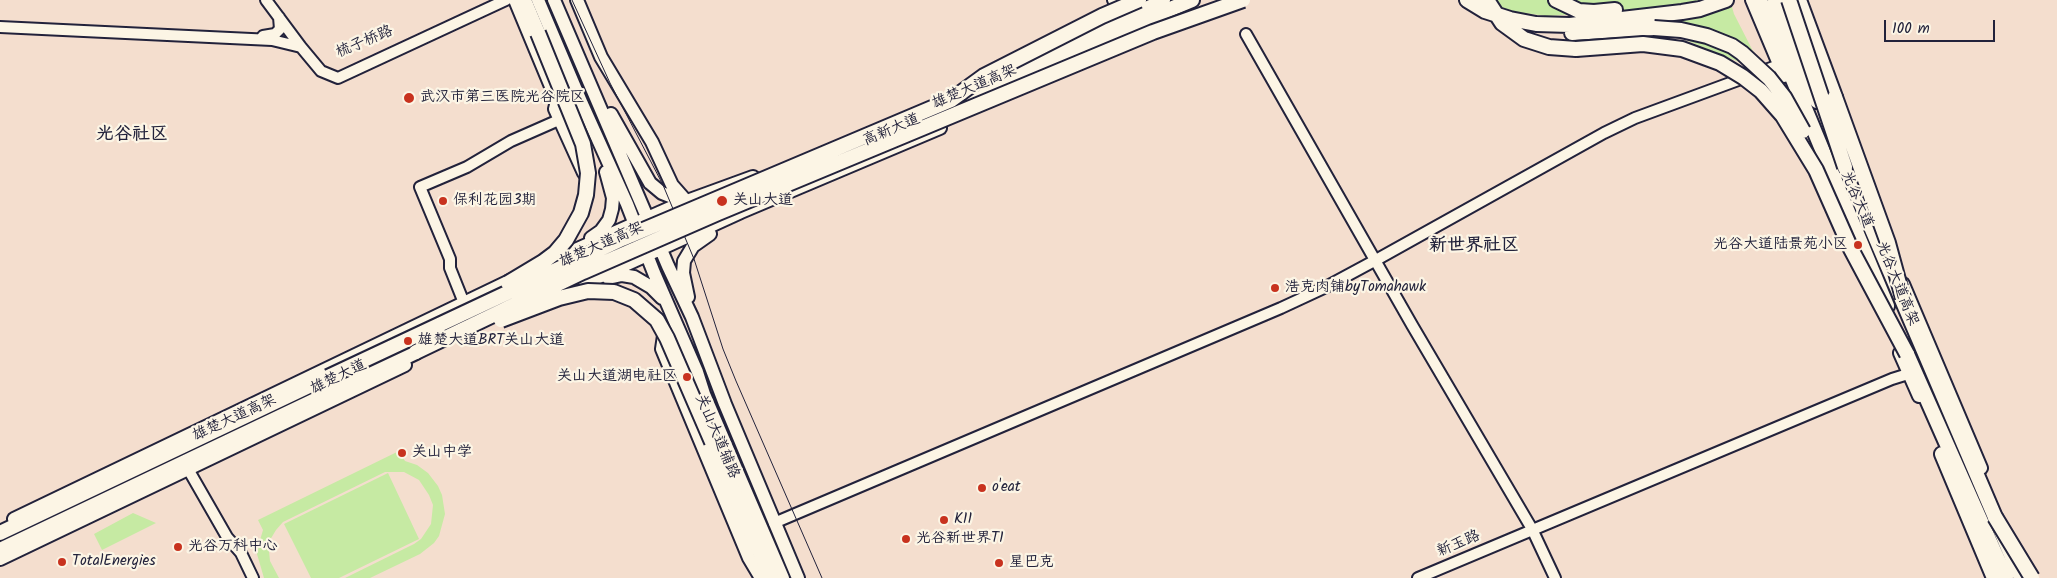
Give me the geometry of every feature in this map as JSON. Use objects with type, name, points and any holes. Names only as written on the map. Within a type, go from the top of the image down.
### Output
[{"type":"highway","points":[[951,100],[984,76],[1102,16],[1139,0]]},
{"type":"highway","name":"雄楚大道高架","points":[[0,533],[622,239],[1192,0]]},
{"type":"highway","name":"雄楚大道高架","points":[[0,550],[637,248],[1229,0]]},
{"type":"highway","points":[[1153,32],[1243,0]]},
{"type":"highway","points":[[1467,0],[1486,6],[1510,20],[1536,24],[1570,25],[1682,12],[1700,9],[1726,0]]},
{"type":"highway","points":[[1556,0],[1574,10],[1594,12],[1693,0]]},
{"type":"highway","name":"光谷大道高架","points":[[1760,0],[1907,354],[2006,578]]},
{"type":"highway","name":"光谷大道高架","points":[[1775,0],[2021,578]]},
{"type":"highway","points":[[1790,0],[1845,167]]},
{"type":"highway","points":[[1799,0],[1888,244],[1903,298]]},
{"type":"highway","points":[[328,377],[525,273],[555,253],[575,226],[586,196],[588,173],[586,158],[576,124],[538,33],[515,1]]},
{"type":"highway","points":[[1486,6],[1511,24],[1547,31],[1570,33],[1654,28],[1681,30],[1720,40],[1742,53],[1758,66],[1784,97],[1801,128],[1907,354]]},
{"type":"highway","points":[[1486,6],[1502,23],[1524,39],[1536,44],[1576,49],[1642,44],[1682,49],[1720,63],[1761,91],[1783,116],[1816,170],[1851,249],[1907,354]]},
{"type":"highway","points":[[416,352],[559,298],[588,291],[614,292],[634,300],[657,320],[667,338],[771,578]]},
{"type":"highway","points":[[1925,408],[1994,578]]},
{"type":"highway","points":[[0,527],[44,512]]},
{"type":"highway","points":[[1995,517],[2032,578]]},
{"type":"main road","points":[[538,0],[635,224],[783,578]]},
{"type":"main road","points":[[554,0],[692,317],[725,404],[798,578]]},
{"type":"main road","points":[[577,0],[601,57],[652,142],[672,186],[683,203]]},
{"type":"main road","name":"高新大道","points":[[683,203],[813,154],[911,113],[1164,0]]},
{"type":"main road","name":"高新大道","points":[[696,234],[741,212],[1238,0]]},
{"type":"main road","name":"光谷大道","points":[[1752,0],[1858,245],[1908,374],[1951,460],[2002,578]]},
{"type":"main road","name":"光谷大道","points":[[1782,0],[1821,100],[1906,292],[2028,578]]},
{"type":"main road","points":[[515,1],[557,102],[555,109],[570,137],[586,175],[587,207],[578,234],[570,244],[547,263]]},
{"type":"main road","points":[[591,88],[614,119],[650,183],[655,189],[683,203]]},
{"type":"main road","points":[[557,102],[577,93]]},
{"type":"main road","points":[[570,137],[594,129]]},
{"type":"main road","points":[[574,250],[601,231],[609,220],[612,209],[613,198],[594,129]]},
{"type":"main road","name":"雄楚大道","points":[[0,527],[574,250],[683,203]]},
{"type":"main road","points":[[692,317],[683,273],[684,261],[693,246],[741,212]]},
{"type":"main road","name":"雄楚大道","points":[[0,560],[510,314],[696,234]]},
{"type":"main road","points":[[590,281],[622,275],[634,277],[651,287],[667,304]]},
{"type":"main road","name":"关山大道辅路","points":[[667,304],[662,349],[749,558],[761,578]]},
{"type":"street","points":[[266,0],[301,48],[322,71],[338,78],[515,1]]},
{"type":"street","name":"梳子桥路","points":[[274,0],[320,63],[327,69],[337,72],[346,70],[492,0]]},
{"type":"street","points":[[1112,0],[1120,19]]},
{"type":"street","points":[[0,23],[268,36],[280,29],[279,17]]},
{"type":"street","points":[[0,28],[272,40],[301,48]]},
{"type":"street","points":[[1246,34],[1412,325],[1532,529],[1555,578]]},
{"type":"street","points":[[774,523],[1281,308],[1324,288],[1376,260],[1604,133],[1635,118],[1780,65]]},
{"type":"street","points":[[464,303],[450,268],[450,259],[420,188],[466,168],[511,141],[561,119]]},
{"type":"street","name":"新玉路","points":[[1418,578],[1908,374]]},
{"type":"street","points":[[188,470],[227,537],[241,554],[253,578]]},
{"type":"green space","points":[[1482,0],[1730,0],[1734,14],[1757,59],[1744,64],[1671,34],[1597,13],[1547,16],[1501,10]]},
{"type":"green space","points":[[399,451],[405,461],[417,465],[428,473],[442,495],[445,514],[439,536],[434,543],[420,554],[370,578],[345,578],[414,544],[421,539],[431,524],[433,505],[419,480],[404,472],[385,472],[283,522],[270,540],[269,551],[270,561],[279,578],[264,578],[257,554],[263,530],[258,520]]},
{"type":"green space","points":[[388,473],[419,539],[339,578],[311,578],[284,524]]},
{"type":"green space","points":[[133,513],[156,523],[102,550],[94,534]]},
{"type":"tram line","points":[[572,0],[610,83],[663,185],[694,259],[723,349],[822,578]]},
{"type":"place","name":"武汉市第三医院光谷院区","points":[[409,98]]},
{"type":"place","name":"保利花园3期","points":[[443,201]]},
{"type":"place","name":"关山大道","points":[[722,201]]},
{"type":"place","name":"光谷大道陆景苑小区","points":[[1858,245]]},
{"type":"place","name":"浩克肉铺byTomahawk","points":[[1275,288]]},
{"type":"place","name":"雄楚大道BRT关山大道","points":[[408,341]]},
{"type":"place","name":"关山大道湖电社区","points":[[687,377]]},
{"type":"place","name":"关山中学","points":[[402,453]]},
{"type":"place","name":"o'eat","points":[[982,488]]},
{"type":"place","name":"K11","points":[[944,520]]},
{"type":"place","name":"光谷新世界T1","points":[[906,539]]},
{"type":"place","name":"光谷万科中心","points":[[178,547]]},
{"type":"place","name":"TotalEnergies","points":[[62,562]]},
{"type":"place","name":"星巴克","points":[[999,563]]},
{"type":"district","name":"光谷社区","points":[[132,136]]},
{"type":"district","name":"新世界社区","points":[[1474,247]]}]
